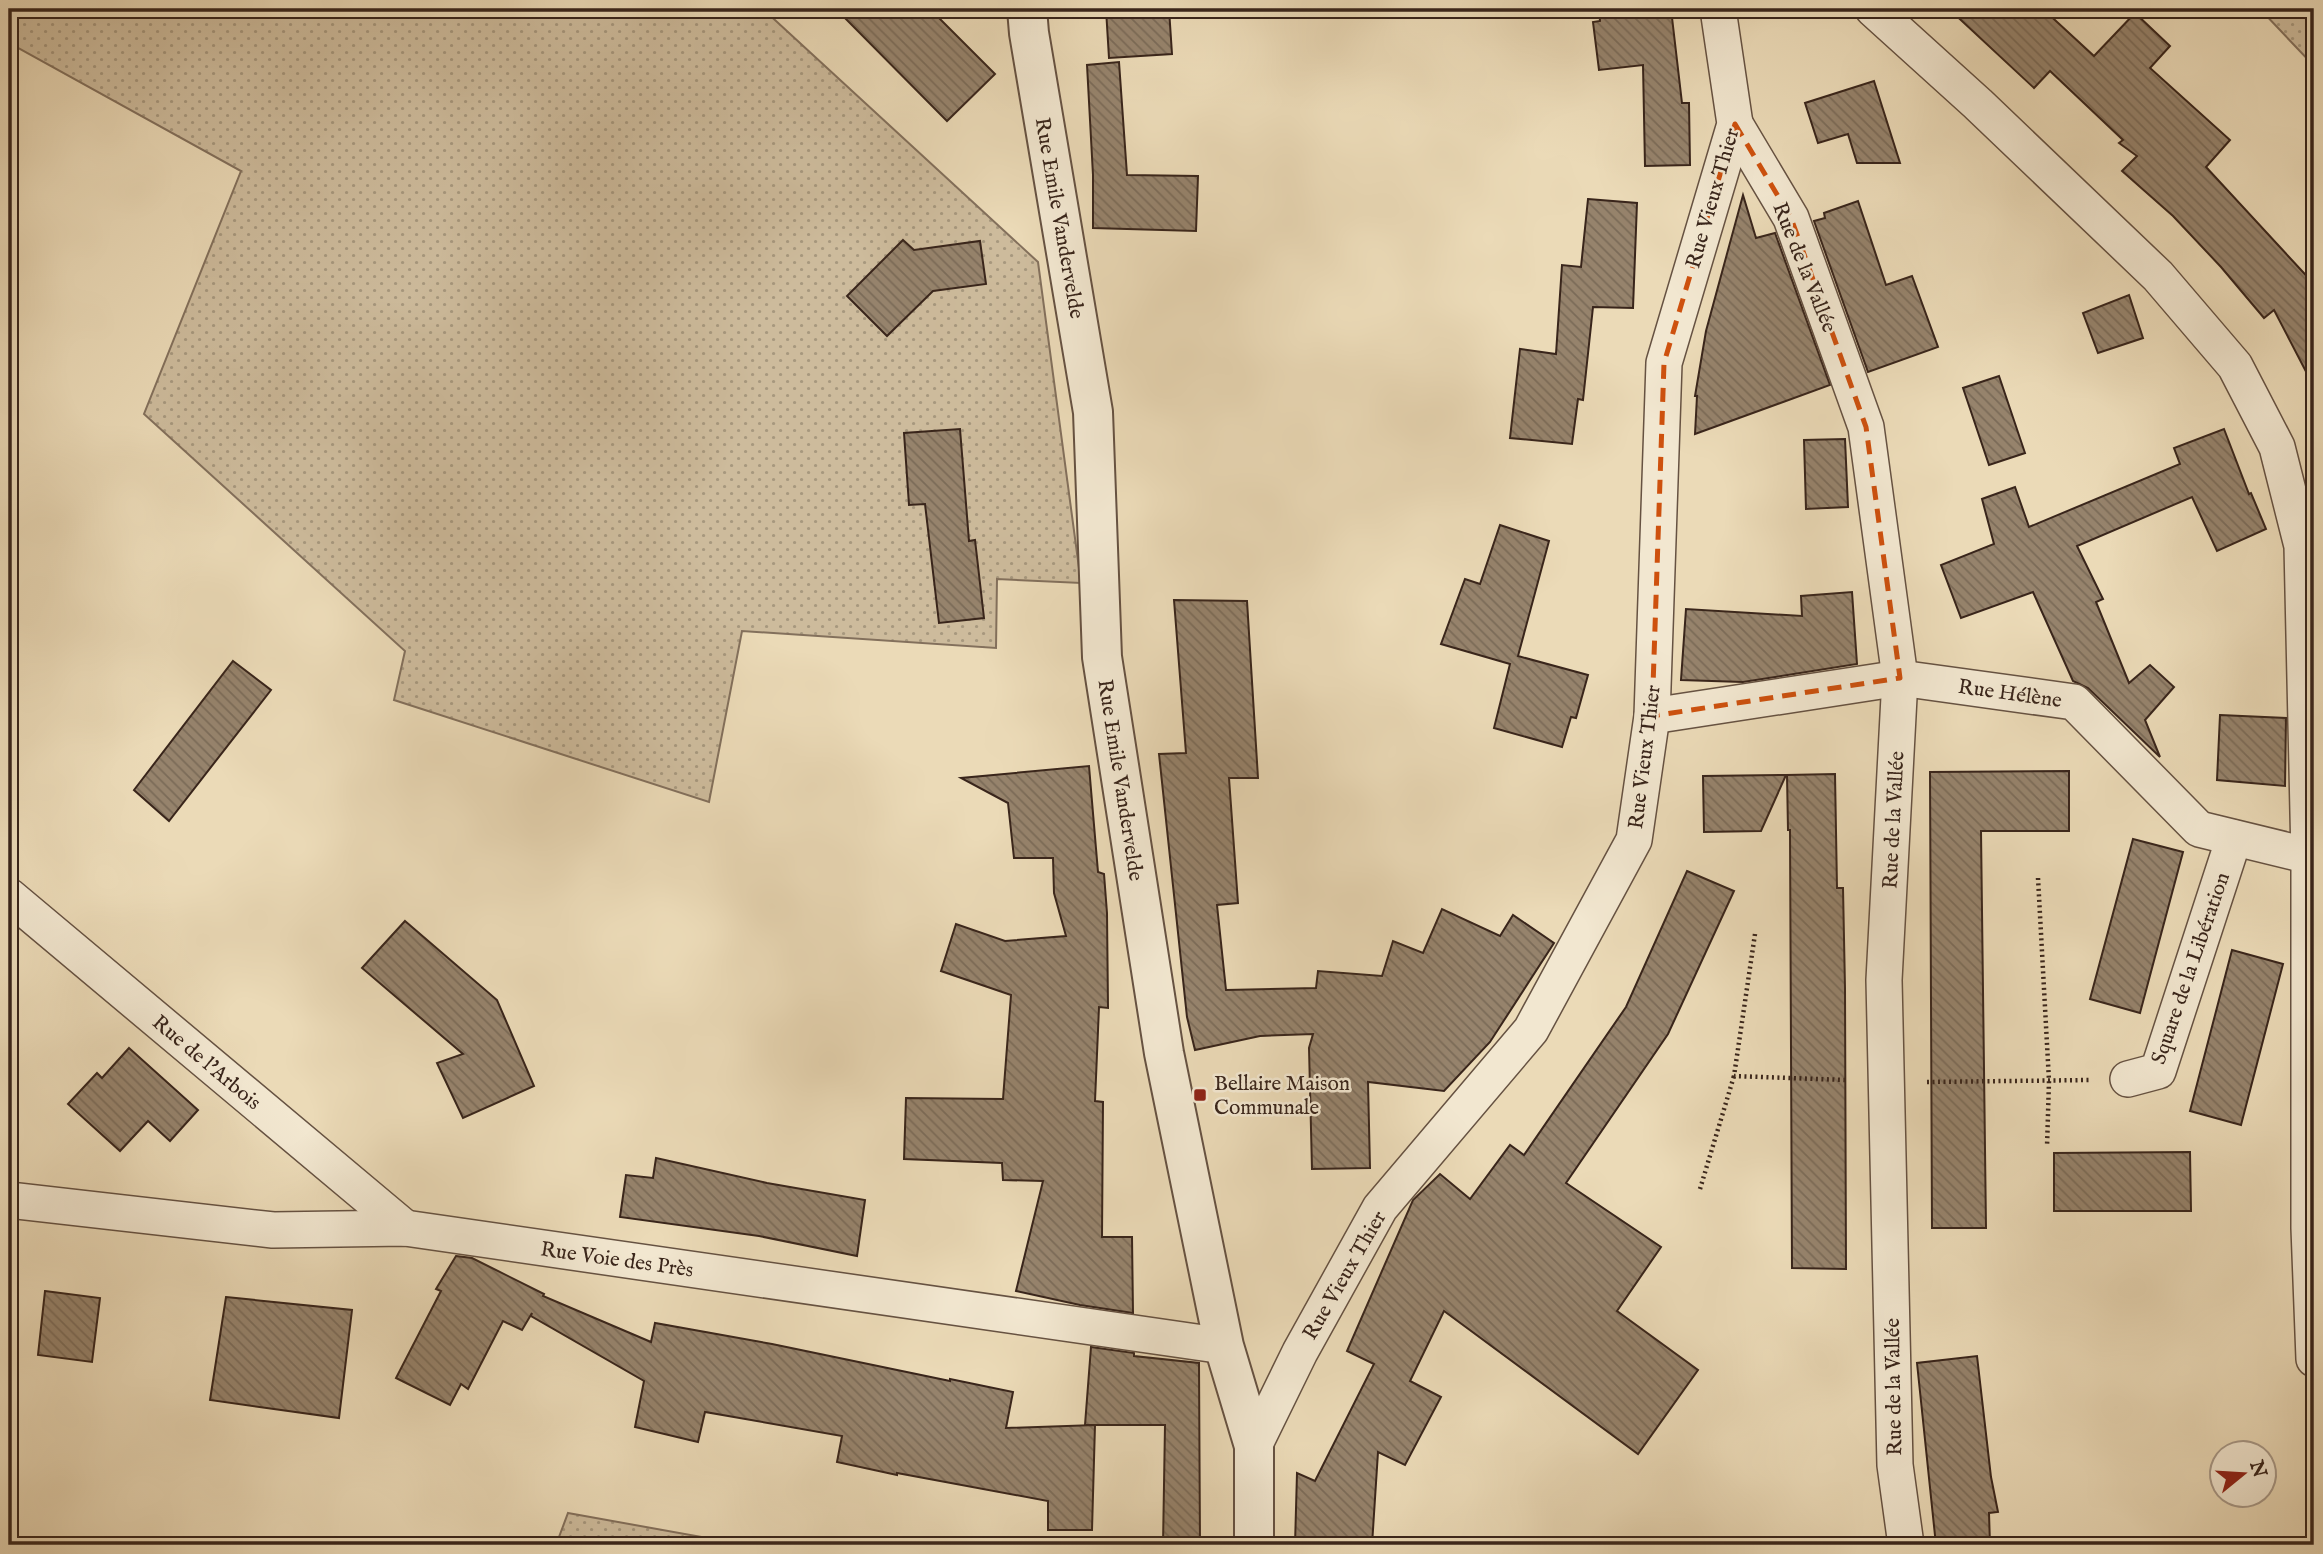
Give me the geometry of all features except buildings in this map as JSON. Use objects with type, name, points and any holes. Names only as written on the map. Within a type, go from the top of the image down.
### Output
[{"type":"street","name":"Rue Emile Vandervelde","points":[[1027,9],[1093,412],[1102,657],[1164,1053],[1224,1346],[1254,1446],[1254,1545]]},
{"type":"street","name":"Rue Vieux Thier","points":[[1254,1446],[1300,1352],[1380,1208],[1531,1030],[1634,840],[1652,716],[1664,363],[1735,124],[1718,9]]},
{"type":"street","points":[[1875,11],[2158,276],[2235,366],[2277,447],[2302,546],[2312,857],[2309,1228],[2314,1359]]},
{"type":"street","name":"Rue de la Vallée","points":[[1735,124],[1791,218],[1866,427],[1900,678],[1884,980],[1895,1465],[1906,1545]]},
{"type":"street","name":"Rue Hélène","points":[[1652,716],[1900,678],[2074,702],[2199,829],[2312,857]]},
{"type":"street","name":"Square de la Libération","points":[[2128,1079],[2158,1071],[2234,838]]},
{"type":"street","name":"Rue de l'Arbois","points":[[9,896],[405,1228]]},
{"type":"street","name":"Rue Voie des Près","points":[[9,1200],[273,1230],[405,1228],[1224,1346]]},
{"type":"path","points":[[2038,878],[2049,1081],[2047,1147]]},
{"type":"path","points":[[1700,1189],[1734,1076]]},
{"type":"highlighted area","points":[[1735,124],[1791,218],[1866,427],[1900,678],[1652,716],[1664,363]]},
{"type":"shaded area","points":[[9,9],[763,9],[1038,262],[1081,583],[997,579],[996,648],[742,631],[709,802],[394,700],[405,651],[144,414],[241,171],[9,43]]},
{"type":"shaded area","points":[[2260,9],[2314,9],[2314,66]]},
{"type":"shaded area","points":[[568,1513],[746,1545],[556,1545]]},
{"type":"place","name":"Bellaire Maison Communale","points":[[1200,1095]]}]
